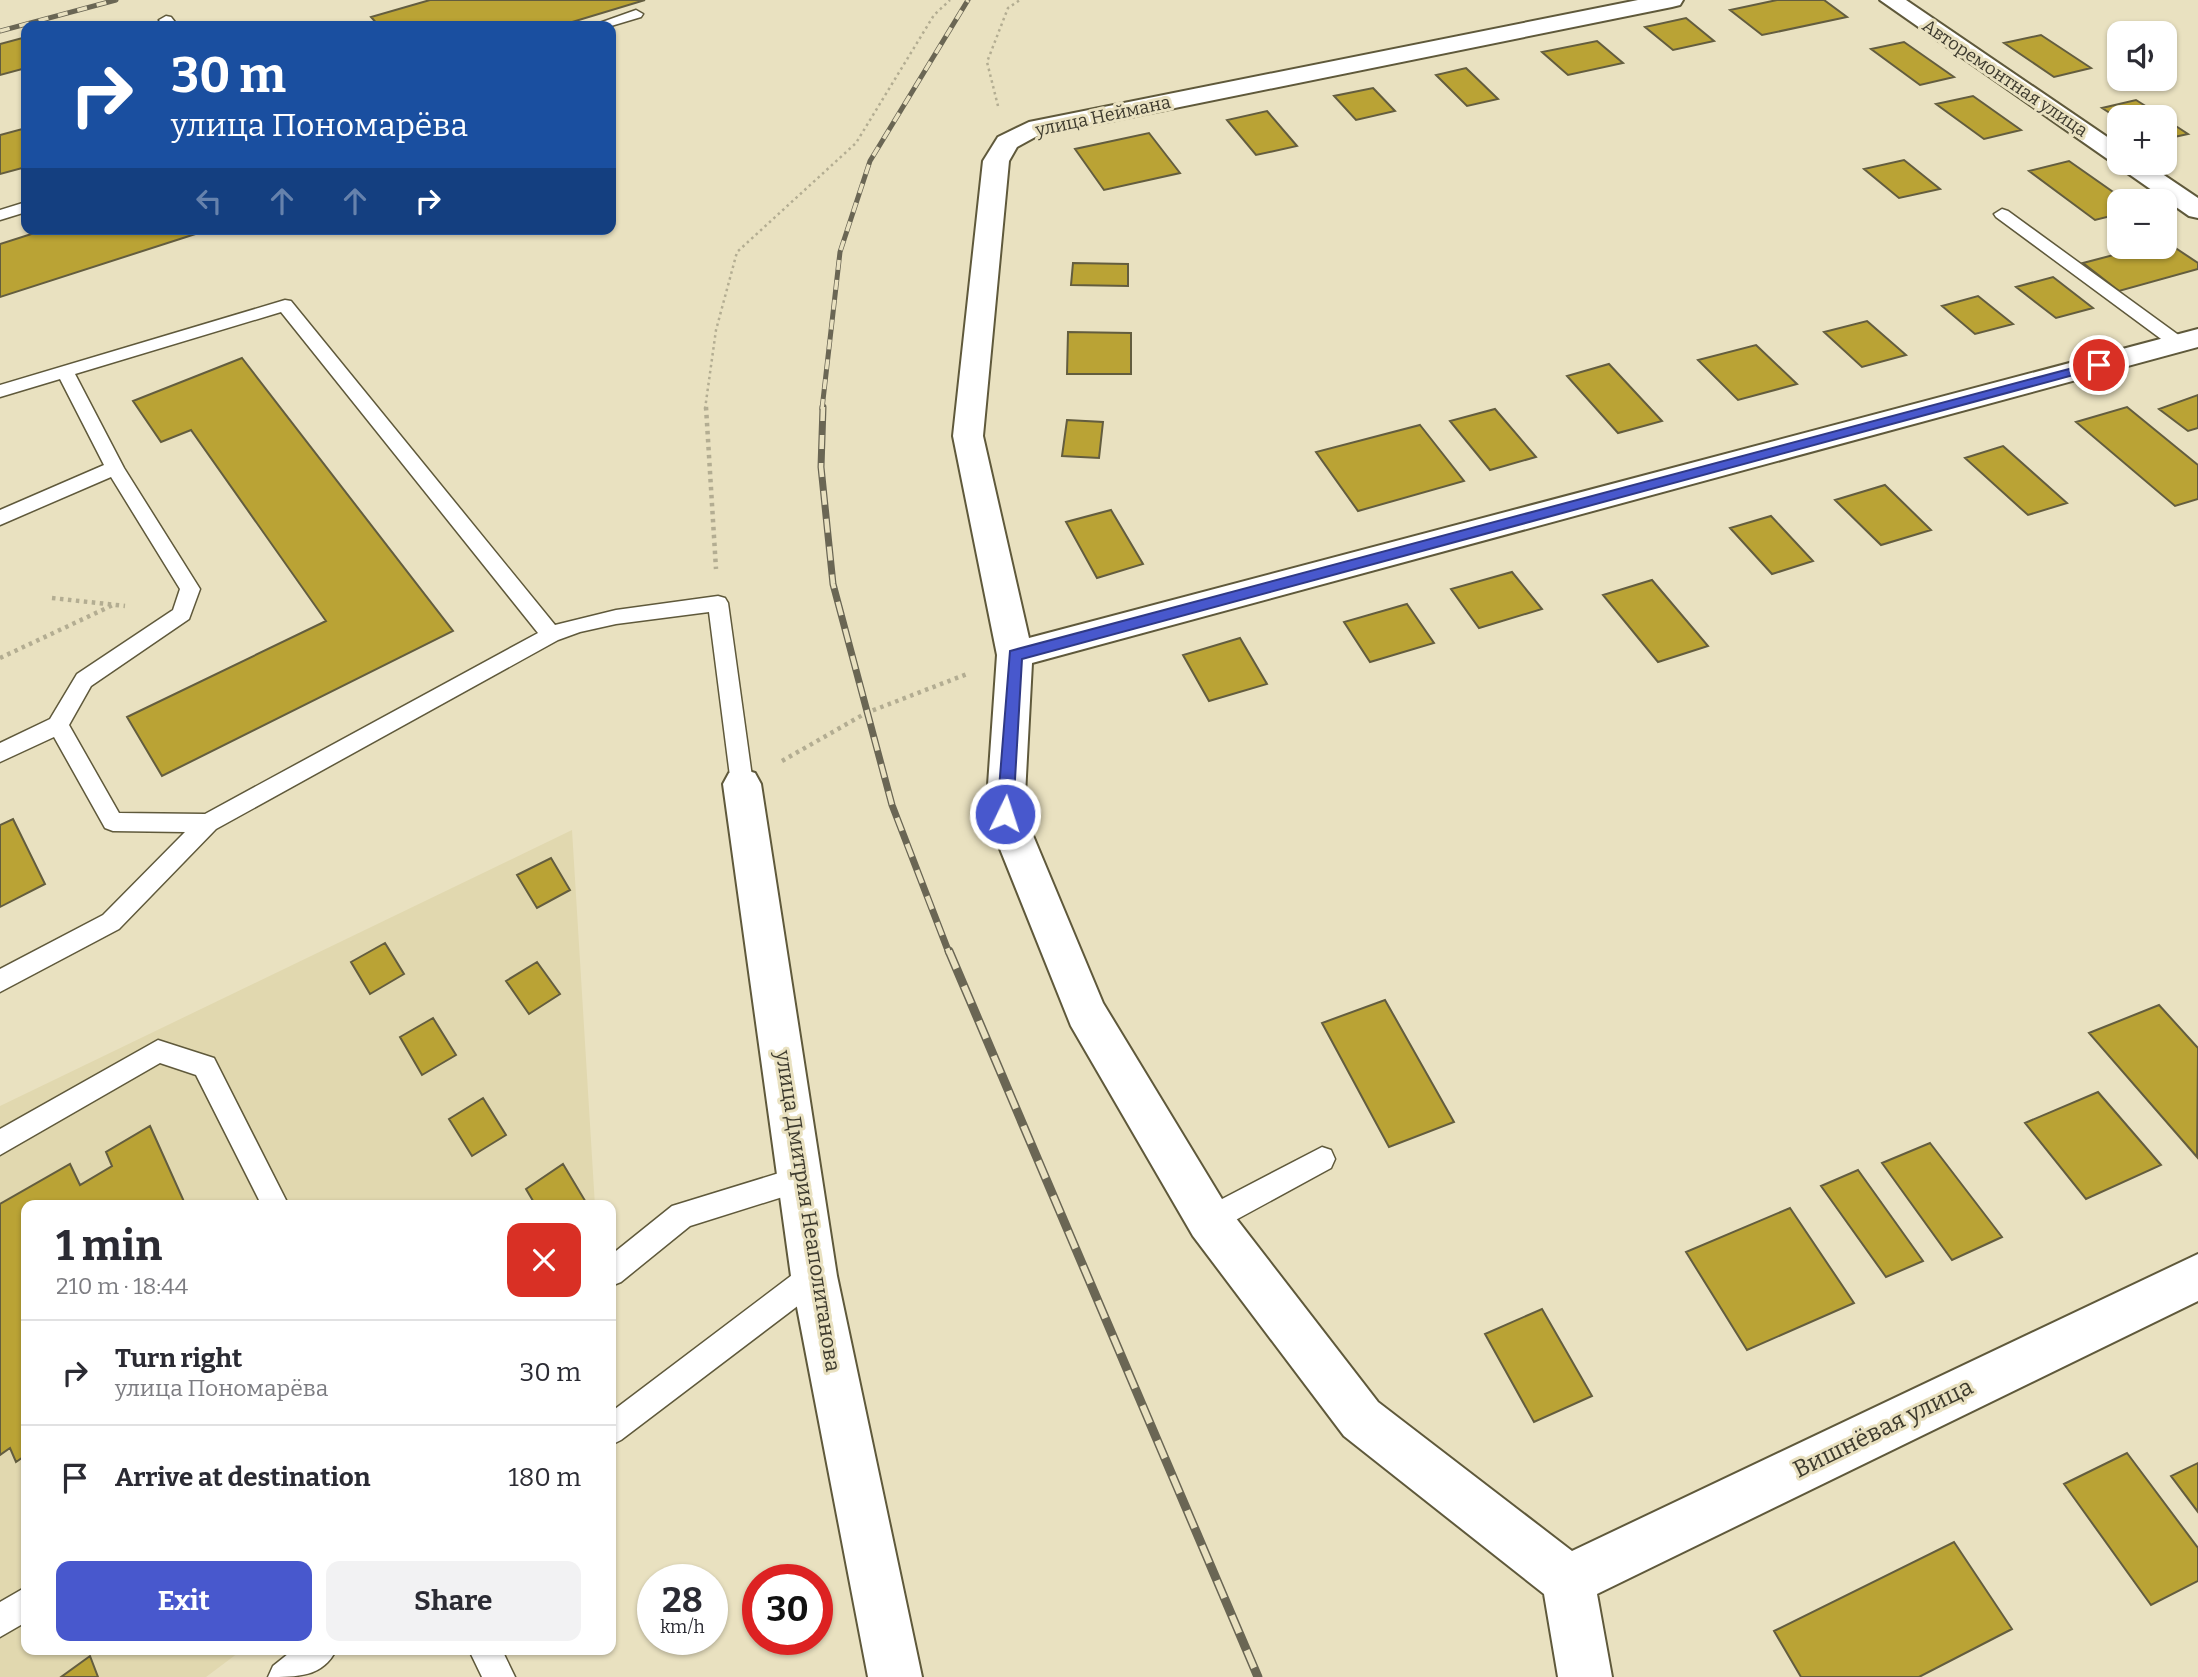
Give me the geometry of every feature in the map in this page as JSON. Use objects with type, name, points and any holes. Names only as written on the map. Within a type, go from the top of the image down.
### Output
[{"type":"street","name":"улица Неймана","points":[[1568,1580],[1361,1419],[1209,1220],[1086,1013],[1005,814],[1015,655],[968,436],[996,161],[1007,142],[1029,130],[1672,0]]},
{"type":"street","name":"Авторемонтная улица","points":[[1891,0],[2107,148]]},
{"type":"street","points":[[2147,175],[2198,210]]},
{"type":"street","points":[[1015,655],[2188,341]]},
{"type":"street","name":"улица Дмитрия Неаполитанова","points":[[742,784],[802,1179],[814,1276],[895,1677]]},
{"type":"street","name":"Вишнёвая улица","points":[[1568,1580],[2198,1277]]},
{"type":"street","points":[[1568,1580],[1584,1677]]},
{"type":"lane","points":[[614,21],[636,14]]},
{"type":"lane","points":[[2002,214],[2188,341]]},
{"type":"lane","points":[[0,391],[285,305],[551,635]]},
{"type":"lane","points":[[0,753],[58,725],[84,680],[182,614],[190,589],[115,468],[65,372]]},
{"type":"lane","points":[[0,517],[115,468]]},
{"type":"lane","points":[[0,981],[111,922],[208,823],[551,635],[577,625],[719,603],[742,784]]},
{"type":"lane","points":[[58,725],[113,822],[208,823]]},
{"type":"lane","points":[[0,1143],[158,1051],[205,1066],[273,1200]]},
{"type":"lane","points":[[1209,1220],[1322,1159]]},
{"type":"lane","points":[[616,1268],[681,1215],[802,1179]]},
{"type":"lane","points":[[616,1426],[814,1276]]},
{"type":"lane","points":[[0,1621],[21,1606]]},
{"type":"lane","points":[[284,1677],[313,1655]]},
{"type":"lane","points":[[488,1655],[499,1677]]},
{"type":"path","points":[[719,603],[705,412],[716,330],[737,252],[856,143],[934,15],[950,0]]},
{"type":"path","points":[[1007,142],[987,62],[1008,8],[1020,0]]},
{"type":"path","points":[[52,598],[182,614]]},
{"type":"path","points":[[0,658],[115,605]]},
{"type":"path","points":[[742,784],[866,713],[1015,655]]},
{"type":"shaded area","points":[[572,830],[595,1200],[21,1200],[21,1655],[235,1655],[206,1677],[0,1677],[0,1106]]},
{"type":"building","points":[[430,0],[645,0],[576,21],[375,21],[371,17]]},
{"type":"building","points":[[1777,0],[1824,0],[1847,17],[1762,35],[1730,10]]},
{"type":"building","points":[[1686,18],[1714,41],[1673,50],[1645,27]]},
{"type":"building","points":[[2041,35],[2091,68],[2054,77],[2004,43]]},
{"type":"building","points":[[21,38],[21,69],[0,75],[0,44]]},
{"type":"building","points":[[1597,41],[1623,63],[1568,75],[1542,52]]},
{"type":"building","points":[[1904,42],[1954,77],[1920,85],[1871,49]]},
{"type":"building","points":[[1466,68],[1498,99],[1467,106],[1436,75]]},
{"type":"building","points":[[1373,88],[1395,111],[1356,120],[1334,96]]},
{"type":"building","points":[[1973,96],[2021,130],[1984,139],[1936,104]]},
{"type":"building","points":[[2136,100],[2144,105],[2115,105]]},
{"type":"building","points":[[1267,111],[1297,146],[1256,155],[1227,120]]},
{"type":"building","points":[[2177,127],[2188,134],[2177,136]]},
{"type":"building","points":[[21,129],[21,168],[0,174],[0,135]]},
{"type":"building","points":[[1149,133],[1180,173],[1104,190],[1075,149]]},
{"type":"building","points":[[1904,160],[1940,189],[1899,198],[1864,169]]},
{"type":"building","points":[[2069,161],[2109,189],[2107,217],[2095,220],[2029,171]]},
{"type":"building","points":[[28,235],[192,235],[0,297],[0,244]]},
{"type":"building","points":[[2177,249],[2198,263],[2198,269],[2119,291],[2083,263],[2107,257],[2107,259],[2177,259]]},
{"type":"building","points":[[1073,263],[1128,264],[1128,286],[1071,285]]},
{"type":"building","points":[[2053,277],[2093,308],[2056,318],[2016,287]]},
{"type":"building","points":[[1978,296],[2013,324],[1975,334],[1942,306]]},
{"type":"building","points":[[1867,321],[1906,355],[1862,367],[1824,332]]},
{"type":"building","points":[[1068,332],[1131,333],[1131,374],[1067,374]]},
{"type":"building","points":[[1756,345],[1797,384],[1738,400],[1698,360]]},
{"type":"building","points":[[242,358],[453,631],[162,776],[127,717],[326,621],[191,430],[161,442],[133,401]]},
{"type":"building","points":[[1609,364],[1662,421],[1618,433],[1567,376]]},
{"type":"building","points":[[2198,395],[2198,428],[2188,431],[2159,409]]},
{"type":"building","points":[[2127,407],[2198,465],[2198,499],[2175,506],[2076,422]]},
{"type":"building","points":[[1495,409],[1536,457],[1490,470],[1450,421]]},
{"type":"building","points":[[1067,420],[1103,422],[1099,458],[1062,456]]},
{"type":"building","points":[[1420,425],[1464,481],[1358,511],[1316,452]]},
{"type":"building","points":[[2003,446],[2067,503],[2028,515],[1965,458]]},
{"type":"building","points":[[1885,485],[1931,530],[1881,545],[1835,500]]},
{"type":"building","points":[[1111,510],[1143,564],[1097,578],[1066,522]]},
{"type":"building","points":[[1771,516],[1813,561],[1772,574],[1730,528]]},
{"type":"building","points":[[1512,572],[1542,609],[1479,628],[1451,589]]},
{"type":"building","points":[[1652,580],[1708,646],[1658,662],[1603,595]]},
{"type":"building","points":[[1407,604],[1434,643],[1370,662],[1344,622]]},
{"type":"building","points":[[1240,638],[1267,684],[1209,701],[1183,655]]},
{"type":"building","points":[[13,819],[45,884],[0,907],[0,825]]},
{"type":"building","points":[[551,858],[570,890],[537,908],[517,875]]},
{"type":"building","points":[[385,943],[404,974],[370,994],[351,962]]},
{"type":"building","points":[[537,962],[560,994],[529,1014],[506,981]]},
{"type":"building","points":[[1385,1000],[1454,1122],[1389,1147],[1322,1023]]},
{"type":"building","points":[[2159,1005],[2198,1048],[2197,1157],[2089,1033]]},
{"type":"building","points":[[433,1018],[456,1055],[422,1075],[400,1037]]},
{"type":"building","points":[[2098,1092],[2161,1165],[2086,1199],[2025,1123]]},
{"type":"building","points":[[483,1098],[506,1135],[472,1156],[449,1119]]},
{"type":"building","points":[[150,1126],[183,1200],[21,1200],[21,1458],[16,1462],[10,1448],[0,1455],[0,1204],[70,1164],[80,1185],[112,1166],[106,1152]]},
{"type":"building","points":[[1930,1143],[2002,1237],[1952,1260],[1882,1163]]},
{"type":"building","points":[[563,1164],[585,1200],[532,1200],[526,1189]]},
{"type":"building","points":[[1858,1170],[1923,1261],[1886,1277],[1821,1186]]},
{"type":"building","points":[[1790,1208],[1854,1303],[1747,1350],[1686,1252]]},
{"type":"building","points":[[1542,1309],[1592,1396],[1534,1422],[1485,1334]]},
{"type":"building","points":[[2127,1453],[2198,1548],[2198,1581],[2151,1605],[2064,1484]]},
{"type":"building","points":[[2198,1463],[2198,1512],[2171,1476]]},
{"type":"building","points":[[1954,1542],[2012,1629],[1919,1677],[1801,1677],[1774,1631]]},
{"type":"building","points":[[90,1656],[98,1677],[61,1677]]},
{"type":"railway","points":[[37,21],[116,0]]},
{"type":"railway","points":[[822,409],[840,252],[870,161],[968,0]]},
{"type":"railway","points":[[0,31],[21,25]]},
{"type":"railway","points":[[823,407],[821,467],[833,584],[892,805],[949,953]]},
{"type":"railway","points":[[949,951],[1258,1677]]},
{"type":"route","points":[[1005,814],[1015,655],[2099,365]]}]
